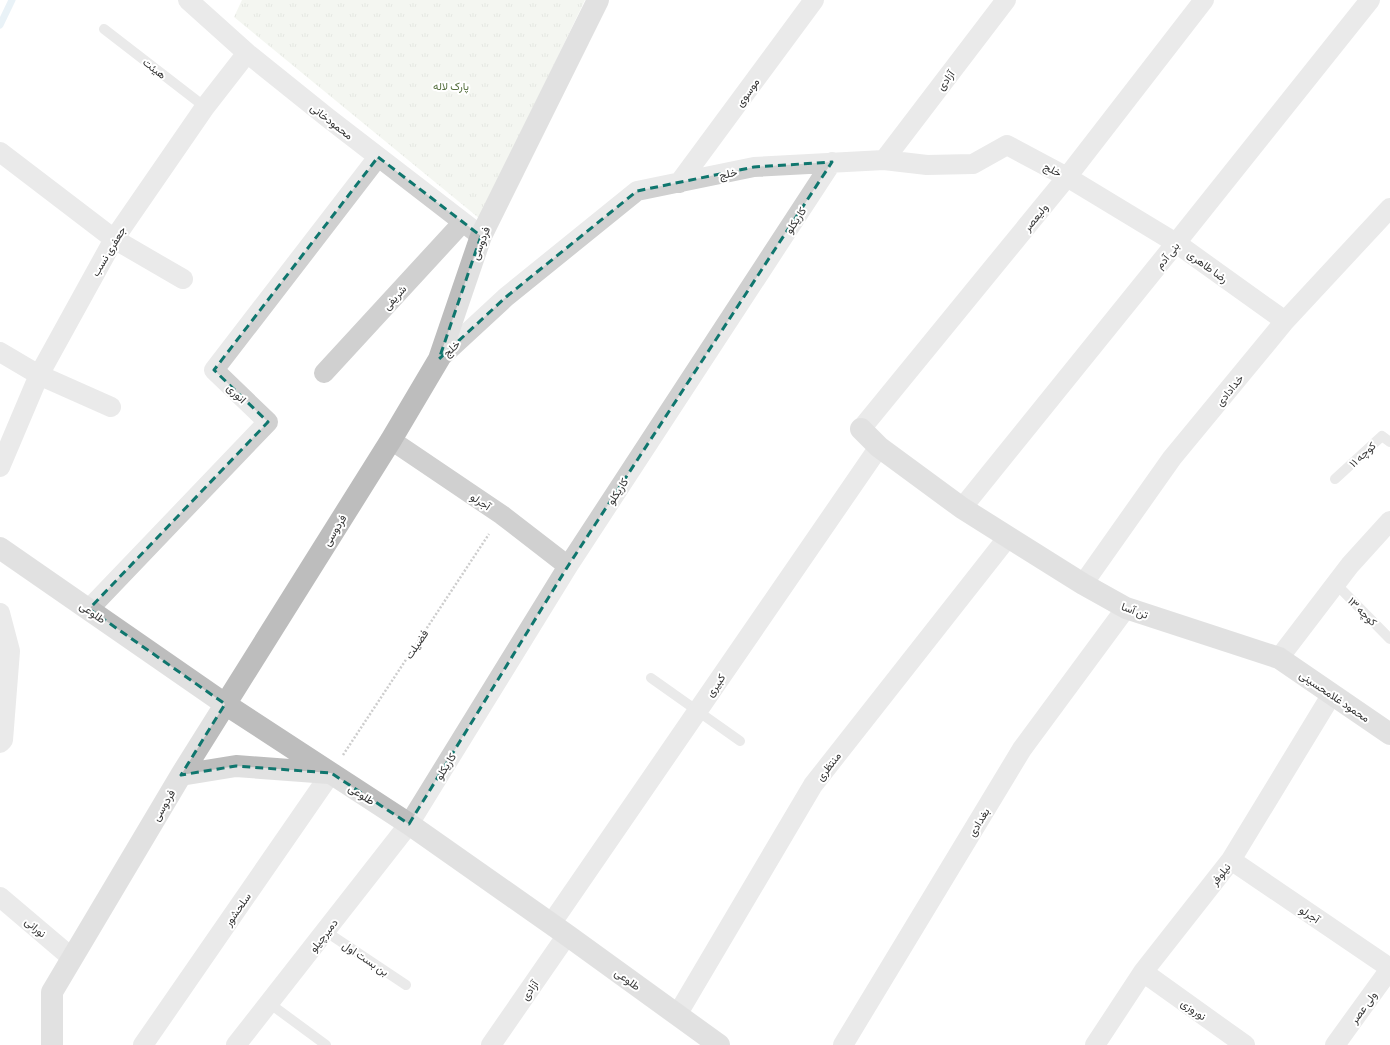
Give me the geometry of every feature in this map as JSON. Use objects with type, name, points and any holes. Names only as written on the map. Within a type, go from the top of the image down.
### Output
[{"type":"street","name":"محمودخانی","points":[[188,0],[247,53],[378,157],[481,236]]},
{"type":"street","name":"فردوسی","points":[[52,1045],[52,992],[181,775],[391,440],[439,359],[481,236],[598,0]]},
{"type":"street","name":"موسوی","points":[[679,183],[814,0]]},
{"type":"street","name":"آزادی","points":[[884,160],[1006,0]]},
{"type":"street","name":"ولیعصر","points":[[861,429],[1067,177],[1204,0]]},
{"type":"street","name":"بنی آدم","points":[[962,508],[1370,0]]},
{"type":"street","name":"جعفری نسب","points":[[0,467],[39,375],[114,239],[206,107],[247,53]]},
{"type":"street","name":"خلج","points":[[439,359],[506,297],[637,191],[754,167],[884,160],[927,165],[973,164],[1007,146],[1067,177]]},
{"type":"street","points":[[0,152],[114,239],[183,279]]},
{"type":"street","name":"انوری","points":[[89,609],[268,422],[214,370],[378,157]]},
{"type":"street","name":"کاریکلو","points":[[409,824],[568,566],[832,162]]},
{"type":"street","name":"رضا طاهری","points":[[1067,177],[1176,243],[1285,321]]},
{"type":"street","name":"خدادادی","points":[[1083,584],[1172,458],[1285,321],[1389,212]]},
{"type":"street","name":"شریفی","points":[[324,373],[463,222]]},
{"type":"street","points":[[0,352],[39,375],[112,407]]},
{"type":"street","name":"تن آسا","points":[[861,429],[879,447],[962,508],[1083,584],[1126,608],[1279,658]]},
{"type":"street","name":"آجرلو","points":[[391,440],[502,514],[568,566]]},
{"type":"street","name":"کبیری","points":[[559,930],[698,710],[879,447]]},
{"type":"street","points":[[1279,658],[1350,565],[1390,521]]},
{"type":"street","name":"منتظری","points":[[677,1014],[813,785],[1008,536]]},
{"type":"street","name":"طلوعی","points":[[0,548],[225,704],[409,824],[720,1045]]},
{"type":"street","name":"بغدادی","points":[[843,1045],[1022,749],[1126,608]]},
{"type":"street","points":[[0,613],[10,651],[3,740],[0,743]]},
{"type":"street","name":"محمود غلامحسینی","points":[[1279,658],[1390,734]]},
{"type":"street","name":"نیلوفر","points":[[1095,1045],[1144,972],[1230,860],[1332,694]]},
{"type":"street","points":[[181,775],[236,766],[331,773]]},
{"type":"street","name":"سلحشور","points":[[143,1045],[331,773]]},
{"type":"street","name":"دمیرچیلو","points":[[236,1045],[409,824]]},
{"type":"street","name":"آجرلو","points":[[1230,860],[1390,969]]},
{"type":"street","name":"نورانی","points":[[0,897],[72,958]]},
{"type":"street","name":"آزادی","points":[[491,1045],[559,930]]},
{"type":"street","name":"ولی عصر","points":[[1335,1045],[1390,969]]},
{"type":"street","name":"نوروزی","points":[[1144,972],[1245,1045]]},
{"type":"lane","name":"هیئت","points":[[104,29],[206,107]]},
{"type":"lane","name":"کوچه ۱۱","points":[[1335,479],[1382,436],[1390,442]]},
{"type":"lane","name":"کوچه ۱۳","points":[[1336,584],[1390,639]]},
{"type":"lane","points":[[651,678],[740,741]]},
{"type":"lane","name":"بن بست اول","points":[[325,931],[406,986]]},
{"type":"lane","points":[[269,1003],[326,1045]]},
{"type":"path","name":"فضیلت","points":[[331,773],[502,514]]},
{"type":"highlighted area","points":[[378,157],[481,236],[439,359],[506,297],[637,191],[754,167],[832,162],[568,566],[409,824],[331,773],[236,766],[181,775],[225,704],[89,609],[268,422],[214,370]]},
{"type":"green space","name":"پارک لاله","points":[[242,0],[585,0],[480,219],[234,17]]},
{"type":"waterway","points":[[0,25],[12,0]]}]
